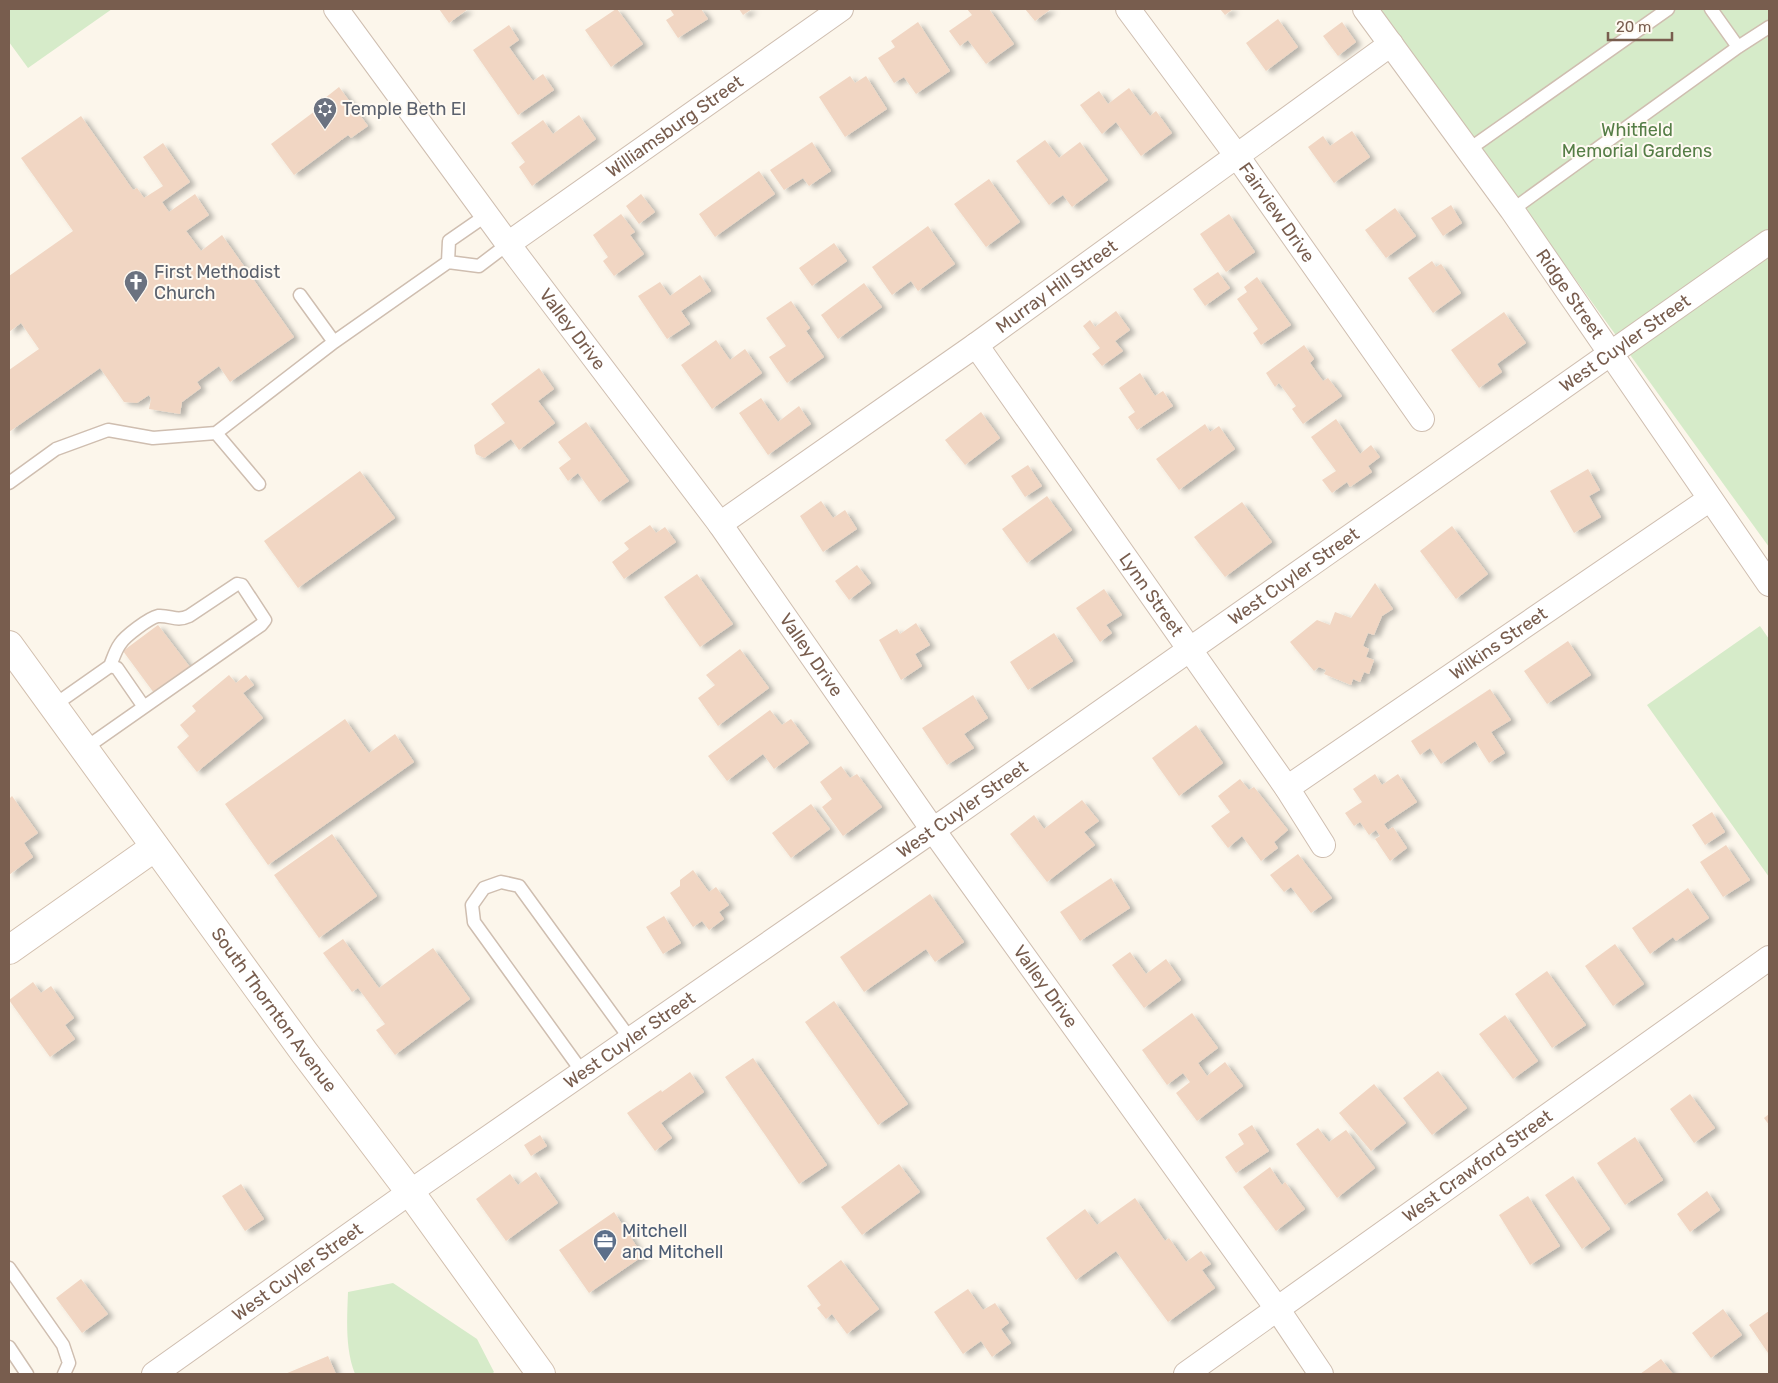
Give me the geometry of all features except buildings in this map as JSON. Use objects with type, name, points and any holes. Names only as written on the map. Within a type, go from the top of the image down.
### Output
[{"type":"main road","name":"South Thornton Avenue","points":[[9,645],[154,847],[304,1052],[410,1192],[541,1374]]},
{"type":"main road","points":[[9,950],[154,847]]},
{"type":"street","name":"Valley Drive","points":[[336,9],[488,214],[508,244],[720,524],[933,830],[1278,1310],[1321,1374]]},
{"type":"street","name":"Williamsburg Street","points":[[508,244],[841,9]]},
{"type":"street","name":"Fairview Drive","points":[[1128,9],[1236,156],[1422,419]]},
{"type":"street","name":"Ridge Street","points":[[1365,9],[1512,210],[1769,584]]},
{"type":"street","name":"Murray Hill Street","points":[[720,524],[976,345],[1391,44]]},
{"type":"street","name":"West Cuyler Street","points":[[154,1374],[410,1192],[933,830],[1769,242]]},
{"type":"street","name":"Lynn Street","points":[[976,345],[1287,788],[1323,845]]},
{"type":"street","name":"Wilkins Street","points":[[1287,788],[1710,499]]},
{"type":"street","name":"West Crawford Street","points":[[1186,1374],[1769,958]]},
{"type":"lane","points":[[1468,150],[1668,9]]},
{"type":"lane","points":[[1711,9],[1738,47]]},
{"type":"lane","points":[[1512,210],[1738,47],[1769,27]]},
{"type":"lane","points":[[448,262],[449,241],[488,214]]},
{"type":"lane","points":[[9,483],[56,449],[108,430],[153,438],[216,433],[334,342],[448,262],[479,266],[508,244]]},
{"type":"lane","points":[[300,295],[334,342]]},
{"type":"lane","points":[[216,433],[259,484]]},
{"type":"lane","points":[[53,706],[110,666],[122,641],[152,619],[158,616],[180,620],[237,584],[242,585],[265,620],[261,625],[84,749]]},
{"type":"lane","points":[[110,666],[117,668],[144,707]]},
{"type":"lane","points":[[583,1073],[474,922],[472,905],[484,888],[501,882],[519,886],[630,1040]]},
{"type":"lane","points":[[9,1268],[63,1345],[69,1363],[64,1374]]},
{"type":"lane","points":[[9,1348],[28,1374]]},
{"type":"green space","points":[[9,9],[112,9],[28,68],[9,42]]},
{"type":"green space","name":"Whitfield Memorial Gardens","points":[[1380,9],[1769,9],[1769,547]]},
{"type":"green space","points":[[1760,626],[1769,639],[1769,877],[1647,705]]},
{"type":"green space","points":[[393,1283],[477,1339],[494,1372],[492,1374],[355,1374],[348,1344],[348,1292]]},
{"type":"place","name":"Temple Beth El","points":[[325,130]]},
{"type":"place","name":"First Methodist Church","points":[[136,303]]},
{"type":"place","name":"Mitchell and Mitchell","points":[[605,1262]]}]
